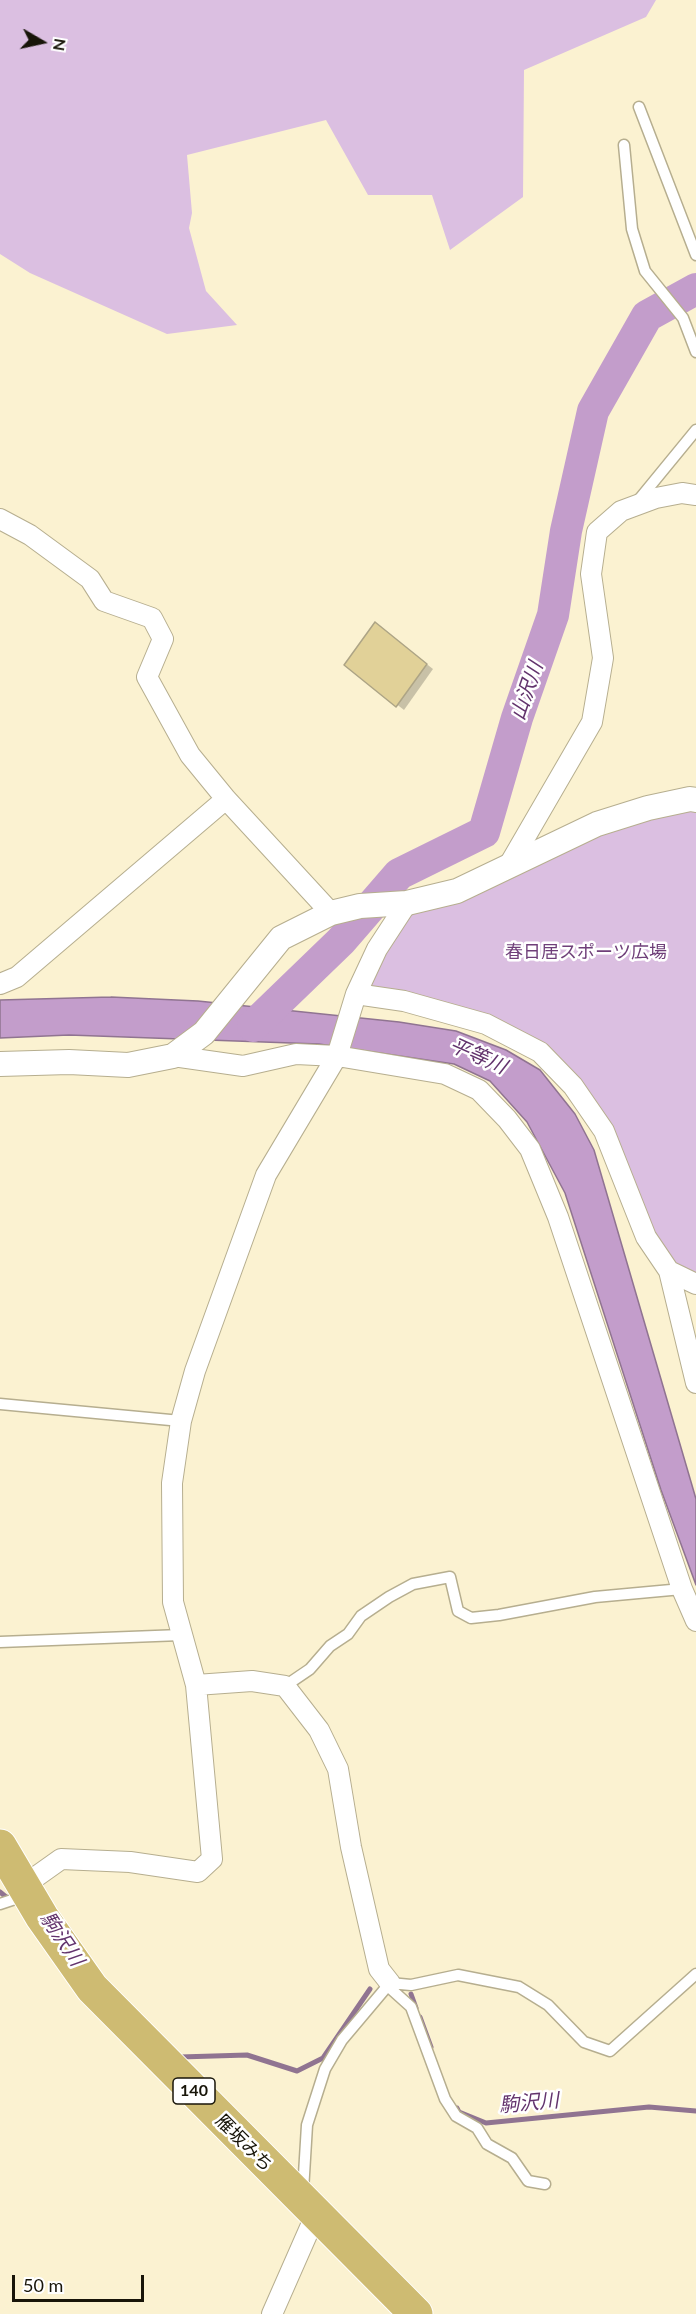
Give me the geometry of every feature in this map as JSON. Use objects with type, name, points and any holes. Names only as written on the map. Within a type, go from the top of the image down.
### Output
[{"type":"highway","name":"雁坂みち","points":[[0,1846],[14,1896],[42,1917],[92,1988],[309,2209],[416,2314]]},
{"type":"street","points":[[509,865],[592,722],[603,658],[591,574],[597,532],[621,512],[633,507],[667,495],[682,493],[696,495]]},
{"type":"street","points":[[0,519],[30,535],[90,579],[104,601],[152,618],[163,639],[147,677],[190,755],[226,799],[331,913]]},
{"type":"street","points":[[0,984],[17,977],[226,799]]},
{"type":"street","points":[[173,1056],[204,1033],[280,938],[331,913],[360,906],[401,904],[457,891],[597,824],[648,808],[690,799],[696,800]]},
{"type":"street","points":[[14,1896],[61,1859],[130,1862],[198,1872],[212,1859],[196,1685],[173,1602],[172,1483],[182,1421],[195,1371],[266,1175],[337,1056],[356,994],[401,904]]},
{"type":"street","points":[[356,994],[404,1002],[486,1024],[540,1052],[573,1086],[604,1131],[646,1237],[669,1271],[696,1383]]},
{"type":"street","points":[[0,1064],[69,1062],[128,1065],[173,1056],[243,1065],[296,1054],[337,1056],[445,1074],[479,1090],[507,1119],[530,1149],[558,1217],[689,1587],[696,1621]]},
{"type":"street","points":[[669,1271],[696,1284]]},
{"type":"street","points":[[196,1685],[252,1681],[285,1686],[319,1730],[338,1769],[351,1846],[379,1969],[390,1983]]},
{"type":"street","points":[[272,2314],[309,2209]]},
{"type":"lane","points":[[639,107],[696,255]]},
{"type":"lane","points":[[624,146],[632,229],[645,272],[683,318],[696,352]]},
{"type":"lane","points":[[633,507],[696,430]]},
{"type":"lane","points":[[0,1404],[182,1421]]},
{"type":"lane","points":[[285,1686],[310,1669],[330,1646],[348,1634],[361,1616],[389,1596],[413,1584],[450,1577],[458,1611],[471,1618],[595,1597],[689,1587]]},
{"type":"lane","points":[[0,1642],[181,1635]]},
{"type":"lane","points":[[390,1983],[411,1985],[458,1975],[519,1987],[549,2005],[585,2042],[610,2051],[696,1974]]},
{"type":"lane","points":[[390,1983],[391,1989],[411,2007],[445,2099],[456,2116],[477,2128],[487,2144],[512,2158],[528,2181],[545,2184]]},
{"type":"lane","points":[[309,2209],[307,2125],[325,2069],[342,2040],[390,1983]]},
{"type":"green space","points":[[0,0],[656,0],[646,17],[524,70],[523,197],[450,250],[432,195],[368,195],[326,120],[187,155],[192,213],[189,228],[206,291],[237,325],[167,334],[30,273],[0,254]]},
{"type":"green space","name":"春日居スポーツ広場","points":[[696,800],[696,1284],[669,1271],[573,1086],[486,1024],[356,994],[407,903]]},
{"type":"water","name":"平等川","points":[[111,997],[198,1001],[399,1022],[456,1031],[506,1050],[540,1070],[575,1114],[594,1150],[696,1499],[696,1585],[661,1490],[565,1193],[527,1122],[490,1081],[454,1064],[319,1044],[69,1035],[0,1038],[0,1000]]},
{"type":"building","points":[[375,622],[427,664],[396,707],[344,665]]},
{"type":"waterway","name":"山沢川","points":[[253,1026],[341,941],[399,874],[484,832],[517,718],[553,615],[566,531],[593,411],[647,316],[696,289]]},
{"type":"waterway","name":"駒沢川","points":[[0,1892],[11,1901]]},
{"type":"waterway","name":"駒沢川","points":[[180,2057],[247,2055],[297,2071],[323,2058],[370,1989]]},
{"type":"waterway","name":"駒沢川","points":[[411,1994],[416,2008]]},
{"type":"waterway","name":"駒沢川","points":[[420,2017],[431,2047]]},
{"type":"waterway","name":"駒沢川","points":[[457,2108],[459,2112],[486,2123],[649,2107],[696,2111]]}]
